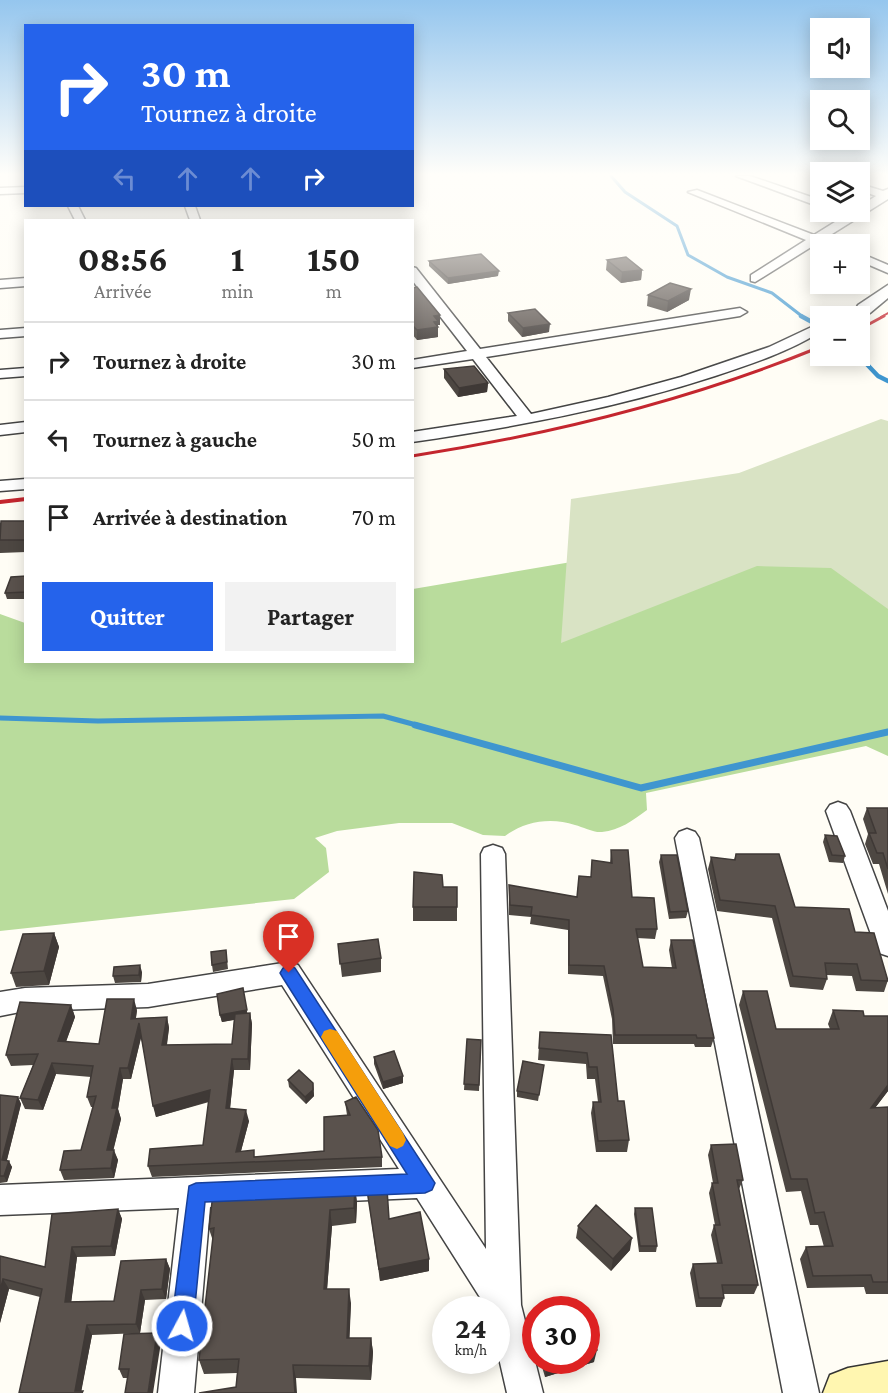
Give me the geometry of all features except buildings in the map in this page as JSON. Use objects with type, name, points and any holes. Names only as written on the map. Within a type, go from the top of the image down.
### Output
[{"type":"main road","points":[[848,1393],[888,1386]]},
{"type":"street","points":[[755,278],[810,243]]},
{"type":"street","points":[[870,261],[888,268]]},
{"type":"street","points":[[414,274],[526,418]]},
{"type":"street","points":[[0,284],[24,282]]},
{"type":"street","points":[[868,306],[888,290]]},
{"type":"street","points":[[414,364],[740,312]]},
{"type":"street","points":[[0,334],[24,332]]},
{"type":"street","points":[[414,437],[589,406],[682,382],[793,344],[810,333]]},
{"type":"street","points":[[0,374],[24,372]]},
{"type":"street","points":[[0,430],[24,427]]},
{"type":"street","points":[[0,486],[24,484]]},
{"type":"street","points":[[838,811],[888,945]]},
{"type":"street","points":[[687,838],[801,1393]]},
{"type":"street","points":[[493,854],[504,1296]]},
{"type":"street","points":[[0,1004],[18,999],[102,999],[216,986],[289,973],[498,1296]]},
{"type":"street","points":[[0,1200],[425,1183]]},
{"type":"street","points":[[176,1393],[196,1193]]},
{"type":"street","points":[[510,1330],[525,1393]]},
{"type":"green space","points":[[881,419],[888,421],[888,609],[831,568],[757,566],[561,643],[571,499],[739,473]]},
{"type":"green space","points":[[771,528],[888,569],[888,756],[866,746],[646,793],[647,810],[620,827],[602,832],[557,821],[530,824],[505,836],[483,835],[452,823],[399,823],[337,831],[315,838],[326,848],[329,872],[294,899],[0,931],[0,614],[24,623],[24,663],[414,663],[414,589]]},
{"type":"waterway","points":[[683,241],[688,255],[727,277],[772,293],[803,317]]},
{"type":"waterway","points":[[801,316],[810,321]]},
{"type":"waterway","points":[[868,366],[878,376],[888,381]]},
{"type":"waterway","points":[[0,718],[98,721],[383,716],[420,726]]},
{"type":"waterway","points":[[415,725],[641,788],[888,732]]},
{"type":"railway","points":[[881,317],[888,313]]},
{"type":"railway","points":[[870,324],[884,316]]},
{"type":"railway","points":[[414,456],[517,437],[619,414],[720,384],[810,351]]},
{"type":"railway","points":[[0,502],[24,499]]},
{"type":"slow traffic","points":[[330,1037],[397,1140]]},
{"type":"route","points":[[182,1326],[196,1193],[425,1183],[289,973]]}]
